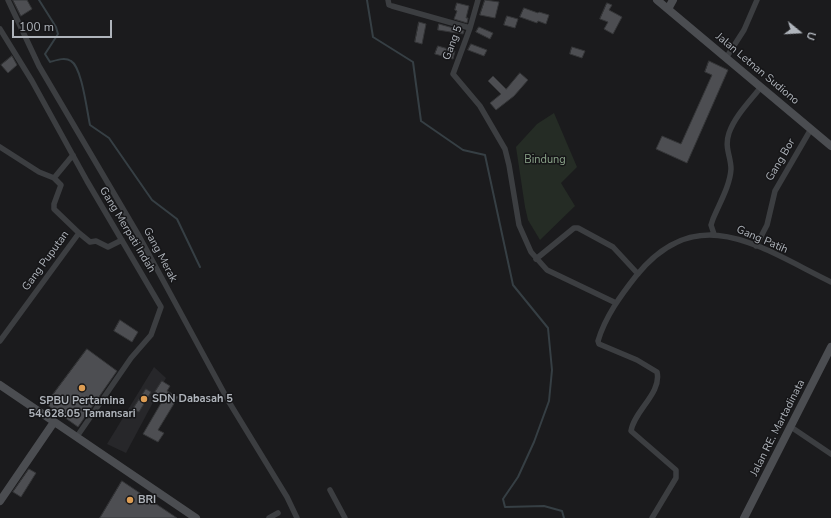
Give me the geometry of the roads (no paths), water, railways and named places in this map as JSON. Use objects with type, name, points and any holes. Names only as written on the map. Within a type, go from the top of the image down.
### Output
[{"type":"main road","name":"Jalan Letnan Sudiono","points":[[657,0],[831,146]]},
{"type":"main road","points":[[668,9],[673,0]]},
{"type":"main road","name":"Jalan RE. Martadinata","points":[[744,518],[831,347]]},
{"type":"main road","points":[[0,384],[196,518]]},
{"type":"main road","points":[[0,501],[54,422]]},
{"type":"street","name":"Gang Merak","points":[[8,0],[38,66],[139,236],[191,334],[287,497],[297,518]]},
{"type":"street","points":[[388,0],[392,6],[470,28]]},
{"type":"street","name":"Gang 5","points":[[478,0],[470,28],[453,71],[456,78],[490,120],[505,149],[519,225],[531,252],[536,259]]},
{"type":"street","points":[[726,58],[744,30],[757,0]]},
{"type":"street","name":"Gang Merpati Indah","points":[[0,29],[32,81],[73,156],[161,307],[151,335],[130,358],[78,436]]},
{"type":"street","points":[[714,234],[711,225],[712,219],[731,172],[726,147],[730,131],[738,116],[761,87]]},
{"type":"street","name":"Gang Bor","points":[[756,246],[767,225],[775,191],[811,129]]},
{"type":"street","points":[[0,147],[23,162],[54,178],[73,156]]},
{"type":"street","name":"Gang Puputan","points":[[0,341],[79,233],[54,209],[54,204],[61,185],[54,178]]},
{"type":"street","points":[[616,303],[547,270],[536,259],[574,228],[612,247],[638,274]]},
{"type":"street","points":[[79,233],[90,242],[96,241],[108,247],[122,240]]},
{"type":"street","name":"Gang Patih","points":[[652,518],[676,478],[677,473],[676,470],[631,431],[638,414],[655,387],[657,372],[637,360],[599,344],[598,341],[616,303],[638,274],[660,251],[682,239],[699,235],[714,234],[730,236],[756,246],[831,282]]},
{"type":"street","points":[[791,427],[831,454]]},
{"type":"street","points":[[330,490],[345,518]]},
{"type":"street","points":[[269,518],[278,513]]},
{"type":"waterway","points":[[39,0],[56,27],[58,34],[45,54],[50,62],[66,59],[75,65],[81,80],[90,125],[109,138],[152,200],[177,219],[200,267]]},
{"type":"waterway","points":[[367,0],[373,37],[413,62],[421,121],[463,150],[485,155],[513,285],[548,328],[552,370],[549,401],[534,442],[518,477],[503,499],[505,507],[544,506],[562,511],[564,518]]},
{"type":"place","name":"SPBU Pertamina 54.628.05 Tamansari","points":[[82,388]]},
{"type":"place","name":"SDN Dabasah 5","points":[[144,399]]},
{"type":"place","name":"BRI","points":[[130,500]]},
{"type":"park label","name":"Bindung","points":[[545,160]]}]
